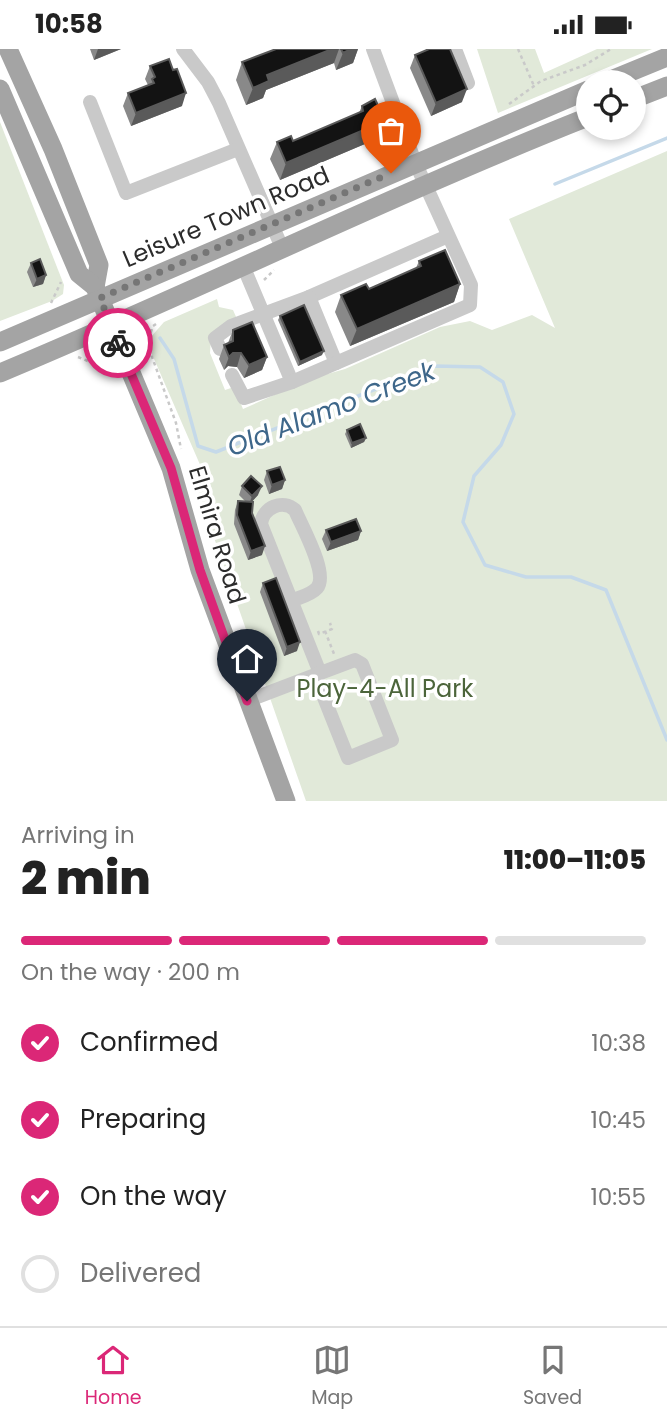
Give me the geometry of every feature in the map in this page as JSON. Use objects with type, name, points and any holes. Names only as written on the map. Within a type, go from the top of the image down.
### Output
[{"type":"main road","name":"Elmira Road","points":[[8,49],[53,149],[99,265],[97,293]]},
{"type":"main road","points":[[635,70],[667,57]]},
{"type":"main road","points":[[646,94],[667,86]]},
{"type":"main road","name":"Elmira Road","points":[[0,89],[79,274],[97,293],[171,468],[200,570],[286,801]]},
{"type":"main road","name":"Leisure Town Road","points":[[0,342],[97,293],[271,224],[576,95]]},
{"type":"main road","points":[[0,373],[111,327],[576,122]]},
{"type":"street","points":[[183,49],[208,82],[283,250]]},
{"type":"street","points":[[455,49],[468,83]]},
{"type":"street","points":[[232,375],[244,398],[258,395],[470,305],[471,285],[415,162],[378,50]]},
{"type":"street","points":[[90,102],[126,193],[238,149]]},
{"type":"street","points":[[220,349],[215,338],[230,326],[263,316],[448,236]]},
{"type":"street","points":[[244,268],[263,316],[280,338],[292,382]]},
{"type":"street","points":[[309,297],[314,323],[336,363]]},
{"type":"street","points":[[247,701],[317,674],[355,660],[362,664],[392,740],[348,758],[317,674],[291,601],[261,524],[266,510],[281,504],[289,505],[295,510],[321,571],[318,587],[291,601]]},
{"type":"path","points":[[518,49],[534,86]]},
{"type":"path","points":[[509,104],[548,78],[585,65],[611,49]]},
{"type":"path","points":[[48,306],[61,282]]},
{"type":"path","points":[[318,631],[319,634],[332,629],[330,623]]},
{"type":"path","points":[[325,631],[334,656]]},
{"type":"green space","points":[[477,49],[535,49],[544,73],[597,49],[652,49],[601,70],[576,70],[576,81],[498,113]]},
{"type":"green space","points":[[0,122],[64,285],[63,294],[52,301],[0,321]]},
{"type":"green space","name":"Play-4-All Park","points":[[667,151],[667,801],[306,801],[197,489],[208,483],[151,352],[150,338],[164,322],[217,299],[219,307],[233,310],[237,319],[211,338],[210,353],[225,390],[234,387],[243,409],[310,379],[345,369],[440,327],[470,321],[492,330],[532,315],[555,328],[509,219]]},
{"type":"building","points":[[276,49],[332,49],[267,75],[269,81],[253,88],[242,62]]},
{"type":"building","points":[[429,49],[450,49],[467,89],[436,103],[415,55]]},
{"type":"building","points":[[169,59],[173,70],[177,69],[186,93],[136,113],[128,93],[154,83],[152,79],[155,77],[150,66]]},
{"type":"building","points":[[375,99],[385,121],[286,163],[277,142],[291,136],[293,141],[363,111],[362,106]]},
{"type":"building","points":[[445,250],[460,284],[357,329],[341,295],[366,284],[369,289],[421,266],[419,261]]},
{"type":"building","points":[[40,259],[46,275],[37,279],[31,263]]},
{"type":"building","points":[[304,305],[324,351],[300,362],[280,316]]},
{"type":"building","points":[[252,322],[267,357],[249,365],[241,353],[233,353],[229,357],[224,345],[233,341],[233,330]]},
{"type":"building","points":[[360,424],[366,438],[352,443],[347,430]]},
{"type":"building","points":[[280,467],[285,480],[272,485],[267,471]]},
{"type":"building","points":[[251,476],[262,486],[252,496],[242,486]]},
{"type":"building","points":[[238,501],[253,502],[252,513],[265,546],[251,551],[237,515]]},
{"type":"building","points":[[356,519],[361,531],[331,542],[326,530]]},
{"type":"building","points":[[276,578],[300,642],[287,647],[263,583]]},
{"type":"waterway","points":[[555,184],[667,138]]},
{"type":"waterway","name":"Old Alamo Creek","points":[[160,338],[174,359],[198,446],[216,452],[434,366],[480,367],[503,382],[514,414],[501,445],[474,476],[463,522],[485,565],[526,577],[571,577],[606,590],[667,740]]},
{"type":"way so far","points":[[118,343],[100,298],[391,173]]},
{"type":"route","points":[[118,343],[171,468],[200,570],[247,701]]}]
